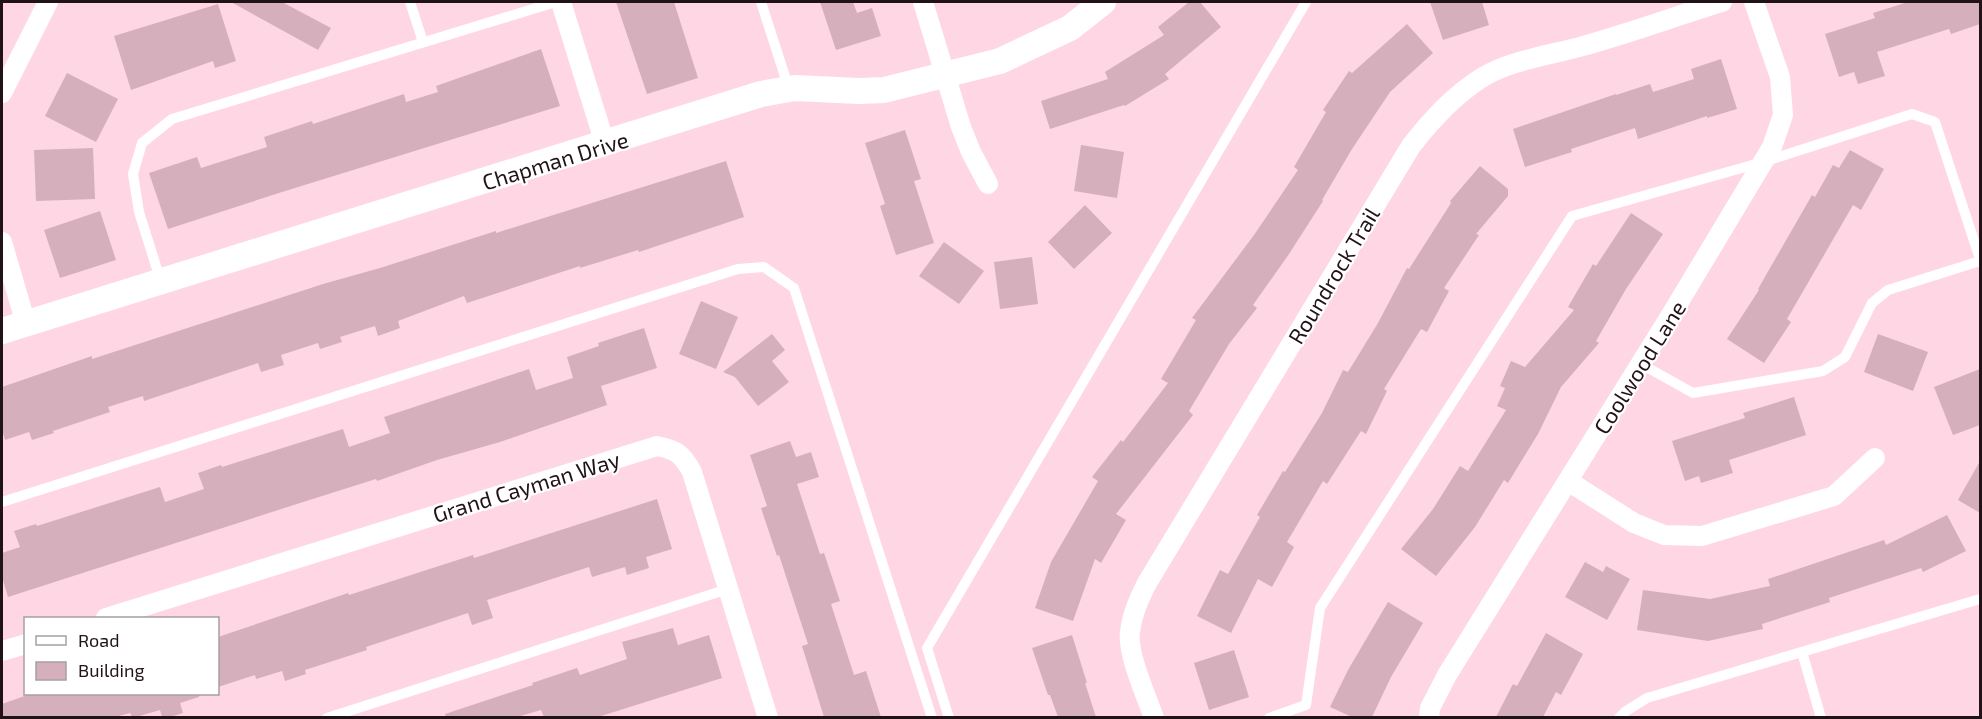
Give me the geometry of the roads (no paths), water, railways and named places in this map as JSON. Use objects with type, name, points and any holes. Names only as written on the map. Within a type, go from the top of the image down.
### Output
[{"type":"street","points":[[2,93],[48,2]]},
{"type":"street","points":[[561,2],[605,144]]},
{"type":"street","points":[[923,2],[961,127],[970,152],[988,184]]},
{"type":"street","name":"Chapman Drive","points":[[2,331],[761,94],[789,90],[859,92],[884,90],[1000,61],[1070,28],[1103,2]]},
{"type":"street","name":"Roundrock Trail","points":[[1154,717],[1130,648],[1134,610],[1147,583],[1412,146],[1432,118],[1458,95],[1485,76],[1505,67],[1585,45],[1722,2]]},
{"type":"street","name":"Coolwood Lane","points":[[1429,717],[1430,708],[1447,675],[1641,364],[1772,147],[1783,115],[1780,77],[1754,2]]},
{"type":"street","points":[[2,242],[26,324]]},
{"type":"street","name":"Grand Cayman Way","points":[[109,617],[657,446],[674,450],[684,458],[692,472],[764,716]]},
{"type":"street","points":[[1568,481],[1634,523],[1664,535],[1702,536],[1834,496],[1875,458]]},
{"type":"street","points":[[2,651],[24,645]]},
{"type":"lane","points":[[410,2],[423,42]]},
{"type":"lane","points":[[161,282],[139,212],[133,174],[142,143],[172,119],[556,2]]},
{"type":"lane","points":[[761,2],[789,90]]},
{"type":"lane","points":[[948,717],[927,648],[1306,2]]},
{"type":"lane","points":[[1269,717],[1306,705],[1320,608],[1572,216],[1763,162],[1912,114],[1935,122],[1980,260],[1888,290],[1872,303],[1845,357],[1823,371],[1693,393],[1641,364]]},
{"type":"lane","points":[[2,502],[738,268],[764,267],[794,288],[932,717]]},
{"type":"lane","points":[[327,717],[728,589]]},
{"type":"lane","points":[[1619,717],[1647,698],[1980,599]]},
{"type":"lane","points":[[1802,652],[1821,717]]}]
